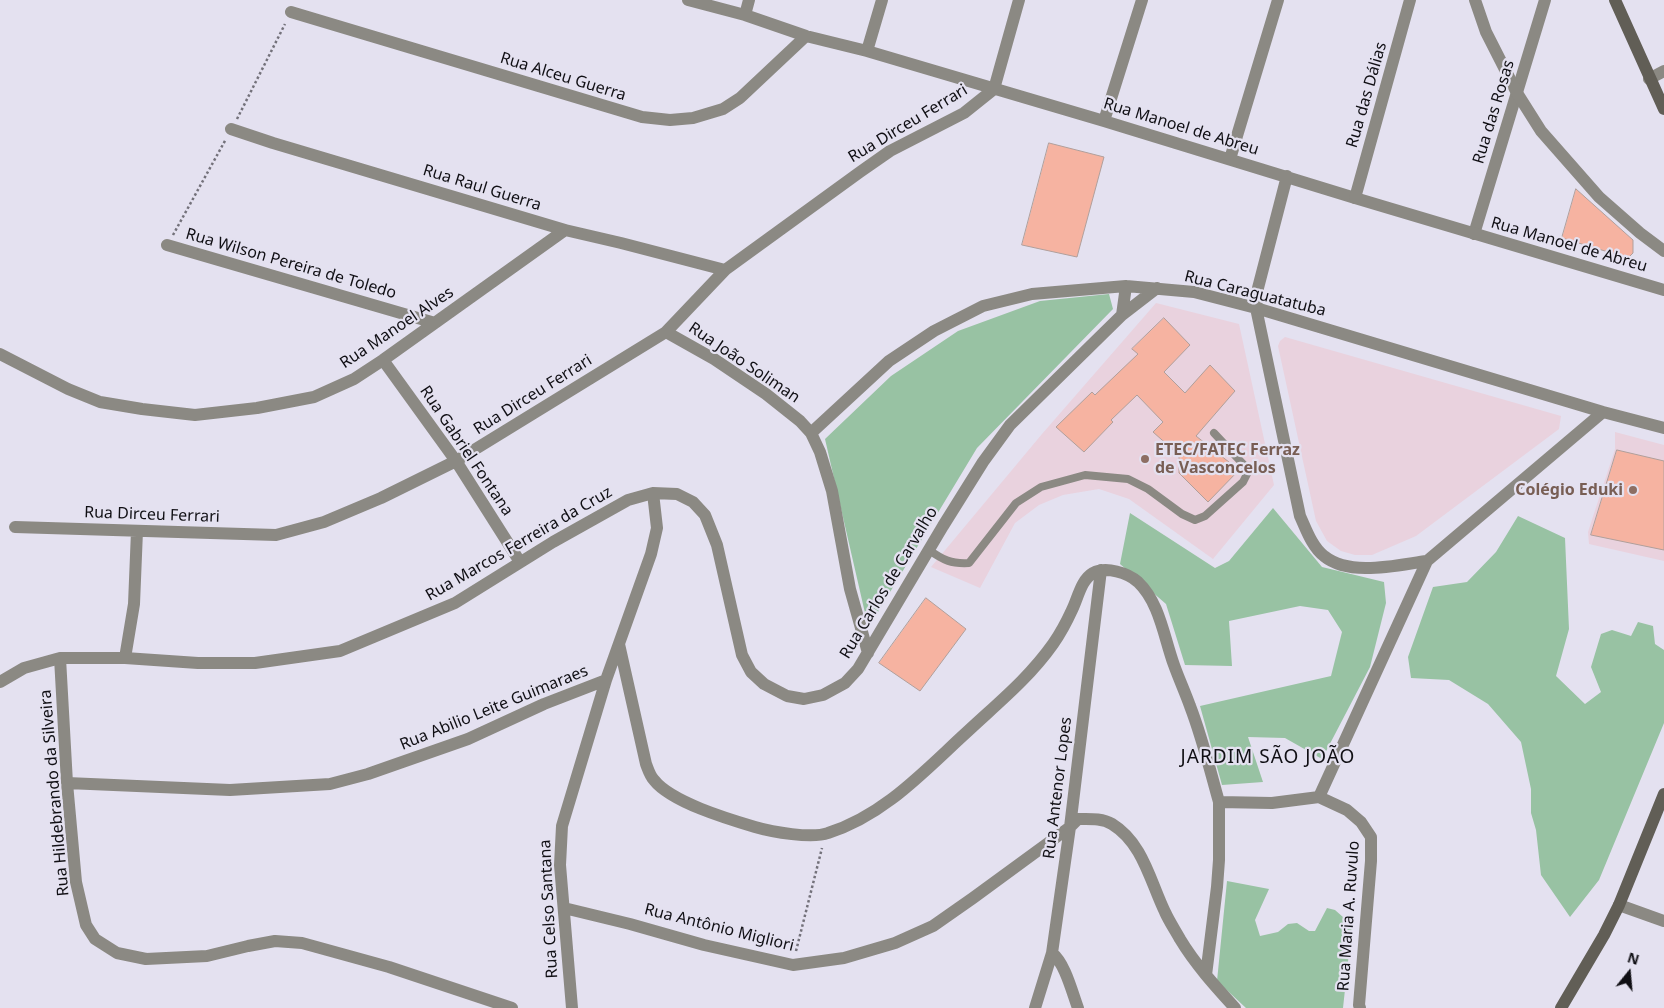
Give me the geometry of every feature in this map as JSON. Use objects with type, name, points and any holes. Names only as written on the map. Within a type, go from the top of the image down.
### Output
[{"type":"main road","points":[[1615,0],[1664,109]]},
{"type":"main road","points":[[1561,1008],[1604,936],[1620,905],[1664,794]]},
{"type":"street","name":"Rua Manoel de Abreu","points":[[688,0],[745,15],[806,36],[867,51],[1104,121],[1664,290]]},
{"type":"street","points":[[745,15],[749,0]]},
{"type":"street","points":[[867,51],[882,0]]},
{"type":"street","points":[[994,89],[1019,0]]},
{"type":"street","points":[[1104,121],[1142,0]]},
{"type":"street","points":[[1230,159],[1278,0]]},
{"type":"street","name":"Rua das Dálias","points":[[1355,198],[1410,0]]},
{"type":"street","points":[[1475,0],[1486,32],[1517,93],[1541,131],[1599,197],[1664,251]]},
{"type":"street","name":"Rua das Rosas","points":[[1474,234],[1545,0]]},
{"type":"street","name":"Rua Alceu Guerra","points":[[291,12],[642,117],[670,120],[693,118],[730,105],[806,36]]},
{"type":"street","points":[[1649,79],[1664,71]]},
{"type":"street","name":"Rua Dirceu Ferrari","points":[[15,526],[276,535],[324,522],[382,498],[456,461],[666,332],[725,270],[860,172],[890,152],[964,112],[994,89]]},
{"type":"street","name":"Rua Raul Guerra","points":[[231,129],[282,146],[565,230],[725,270]]},
{"type":"street","points":[[1286,176],[1258,288],[1256,308],[1300,516],[1311,540],[1324,556],[1347,567],[1368,569],[1427,561]]},
{"type":"street","name":"Rua Manoel Alves","points":[[0,354],[68,389],[100,402],[142,409],[195,415],[257,408],[314,397],[354,378],[383,360],[565,230]]},
{"type":"street","name":"Rua Wilson Pereira de Toledo","points":[[167,245],[434,323]]},
{"type":"street","points":[[1122,315],[1126,286]]},
{"type":"street","name":"Rua Caraguatatuba","points":[[811,433],[889,361],[934,331],[983,306],[1032,294],[1126,286],[1194,292],[1256,308],[1603,412],[1664,428]]},
{"type":"street","name":"Rua Carlos de Carvalho","points":[[677,494],[694,502],[706,515],[717,545],[742,655],[751,672],[764,684],[787,696],[804,699],[823,695],[844,683],[858,669],[928,550],[983,462],[1010,425],[1122,315],[1157,288]]},
{"type":"street","name":"Rua João Soliman","points":[[666,332],[714,359],[766,394],[800,421],[811,433],[820,452],[832,491],[850,589],[868,653]]},
{"type":"street","name":"Rua Gabriel Fontana","points":[[383,360],[456,461],[520,562]]},
{"type":"street","points":[[1219,802],[1272,804],[1319,797],[1427,561],[1603,412]]},
{"type":"street","name":"Rua Marcos Ferreira da Cruz","points":[[0,682],[24,668],[60,658],[125,658],[198,663],[255,663],[340,651],[454,603],[520,562],[628,500],[654,494],[677,494]]},
{"type":"street","name":"Rua Celso Santana","points":[[572,1008],[560,865],[562,826],[606,680],[651,554],[657,528],[654,494]]},
{"type":"street","points":[[125,658],[134,604],[137,531]]},
{"type":"street","points":[[619,644],[646,764],[653,779],[666,792],[734,821],[763,830],[795,834],[826,834],[854,823],[920,778],[1031,673],[1054,643],[1072,611],[1081,588],[1087,578],[1093,573],[1101,570],[1120,572],[1136,581],[1149,595],[1160,621],[1174,665],[1191,708],[1219,802],[1217,887],[1206,975]]},
{"type":"street","name":"Rua Antenor Lopes","points":[[1034,1008],[1052,952],[1070,826],[1101,570]]},
{"type":"street","name":"Rua Hildebrando da Silveira","points":[[60,658],[67,783],[76,882],[86,925],[95,939],[116,952],[146,959],[207,956],[248,946],[275,942],[302,943],[389,967],[512,1008]]},
{"type":"street","name":"Rua Abilio Leite Guimaraes","points":[[67,783],[230,790],[330,784],[368,774],[468,739],[544,704],[606,680]]},
{"type":"street","name":"Rua Maria A. Ruvulo","points":[[1319,797],[1347,810],[1361,822],[1371,836],[1371,861],[1358,1007]]},
{"type":"street","name":"Rua Antônio Migliori","points":[[564,908],[704,945],[793,965],[844,958],[895,943],[932,926],[973,898],[1078,819],[1096,818],[1111,823],[1126,835],[1147,867],[1165,912],[1181,941],[1206,975],[1235,1008]]},
{"type":"street","points":[[1620,905],[1664,921]]},
{"type":"street","points":[[1052,952],[1062,964],[1078,1008]]},
{"type":"lane","points":[[928,550],[942,559],[956,564],[969,563],[1016,503],[1041,486],[1085,475],[1128,480],[1148,489],[1182,514],[1195,520],[1205,516],[1243,482],[1247,474],[1244,465],[1214,433]]},
{"type":"path","points":[[793,965],[826,834]]},
{"type":"shaded area","name":"ETEC/FATEC Ferraz de Vasconcelos","points":[[1156,303],[1239,324],[1274,485],[1213,559],[1129,499],[1099,489],[1063,495],[1039,505],[1015,523],[980,588],[931,567],[1042,434]]},
{"type":"shaded area","points":[[1285,337],[1561,416],[1559,429],[1416,536],[1372,555],[1355,555],[1341,551],[1327,541],[1316,521],[1278,346]]},
{"type":"shaded area","name":"Colégio Eduki","points":[[1615,432],[1664,445],[1664,561],[1589,544],[1588,532],[1615,449]]},
{"type":"green space","points":[[1109,294],[1113,309],[977,448],[875,617],[865,613],[825,439],[891,376],[958,331],[1040,301]]},
{"type":"green space","points":[[1273,508],[1322,567],[1384,582],[1386,603],[1370,667],[1322,759],[1285,738],[1248,737],[1263,782],[1222,785],[1200,706],[1331,676],[1342,632],[1328,610],[1300,606],[1229,621],[1232,666],[1185,665],[1166,604],[1120,564],[1130,513],[1215,568],[1229,561]]},
{"type":"green space","points":[[1518,516],[1565,538],[1569,629],[1556,676],[1585,704],[1601,692],[1591,667],[1601,634],[1612,630],[1631,636],[1638,622],[1653,626],[1655,644],[1664,650],[1664,723],[1599,880],[1570,917],[1541,875],[1536,830],[1531,813],[1531,789],[1521,742],[1488,704],[1449,680],[1411,678],[1408,657],[1433,587],[1467,582],[1496,552]]},
{"type":"green space","points":[[1227,881],[1269,889],[1255,920],[1260,936],[1278,932],[1288,924],[1297,923],[1309,931],[1315,931],[1327,908],[1335,910],[1352,925],[1343,1008],[1246,1008],[1217,981]]},
{"type":"building","points":[[1049,143],[1104,157],[1077,257],[1022,245]]},
{"type":"building","points":[[1576,189],[1633,240],[1633,253],[1628,258],[1562,238]]},
{"type":"building","points":[[1164,318],[1190,345],[1164,372],[1185,393],[1210,365],[1235,391],[1196,436],[1239,470],[1208,502],[1179,473],[1179,455],[1153,432],[1163,422],[1137,395],[1111,420],[1113,422],[1084,452],[1056,427],[1092,392],[1095,395],[1138,354],[1132,349]]},
{"type":"building","name":"Colégio Eduki","points":[[1617,450],[1664,461],[1664,550],[1591,535]]},
{"type":"building","points":[[926,598],[966,629],[920,691],[879,663]]},
{"type":"place","name":"ETEC/FATEC Ferraz de Vasconcelos","points":[[1145,459]]},
{"type":"place","name":"Colégio Eduki","points":[[1633,490]]},
{"type":"district","name":"JARDIM SÃO JOÃO","points":[[1268,758]]}]
